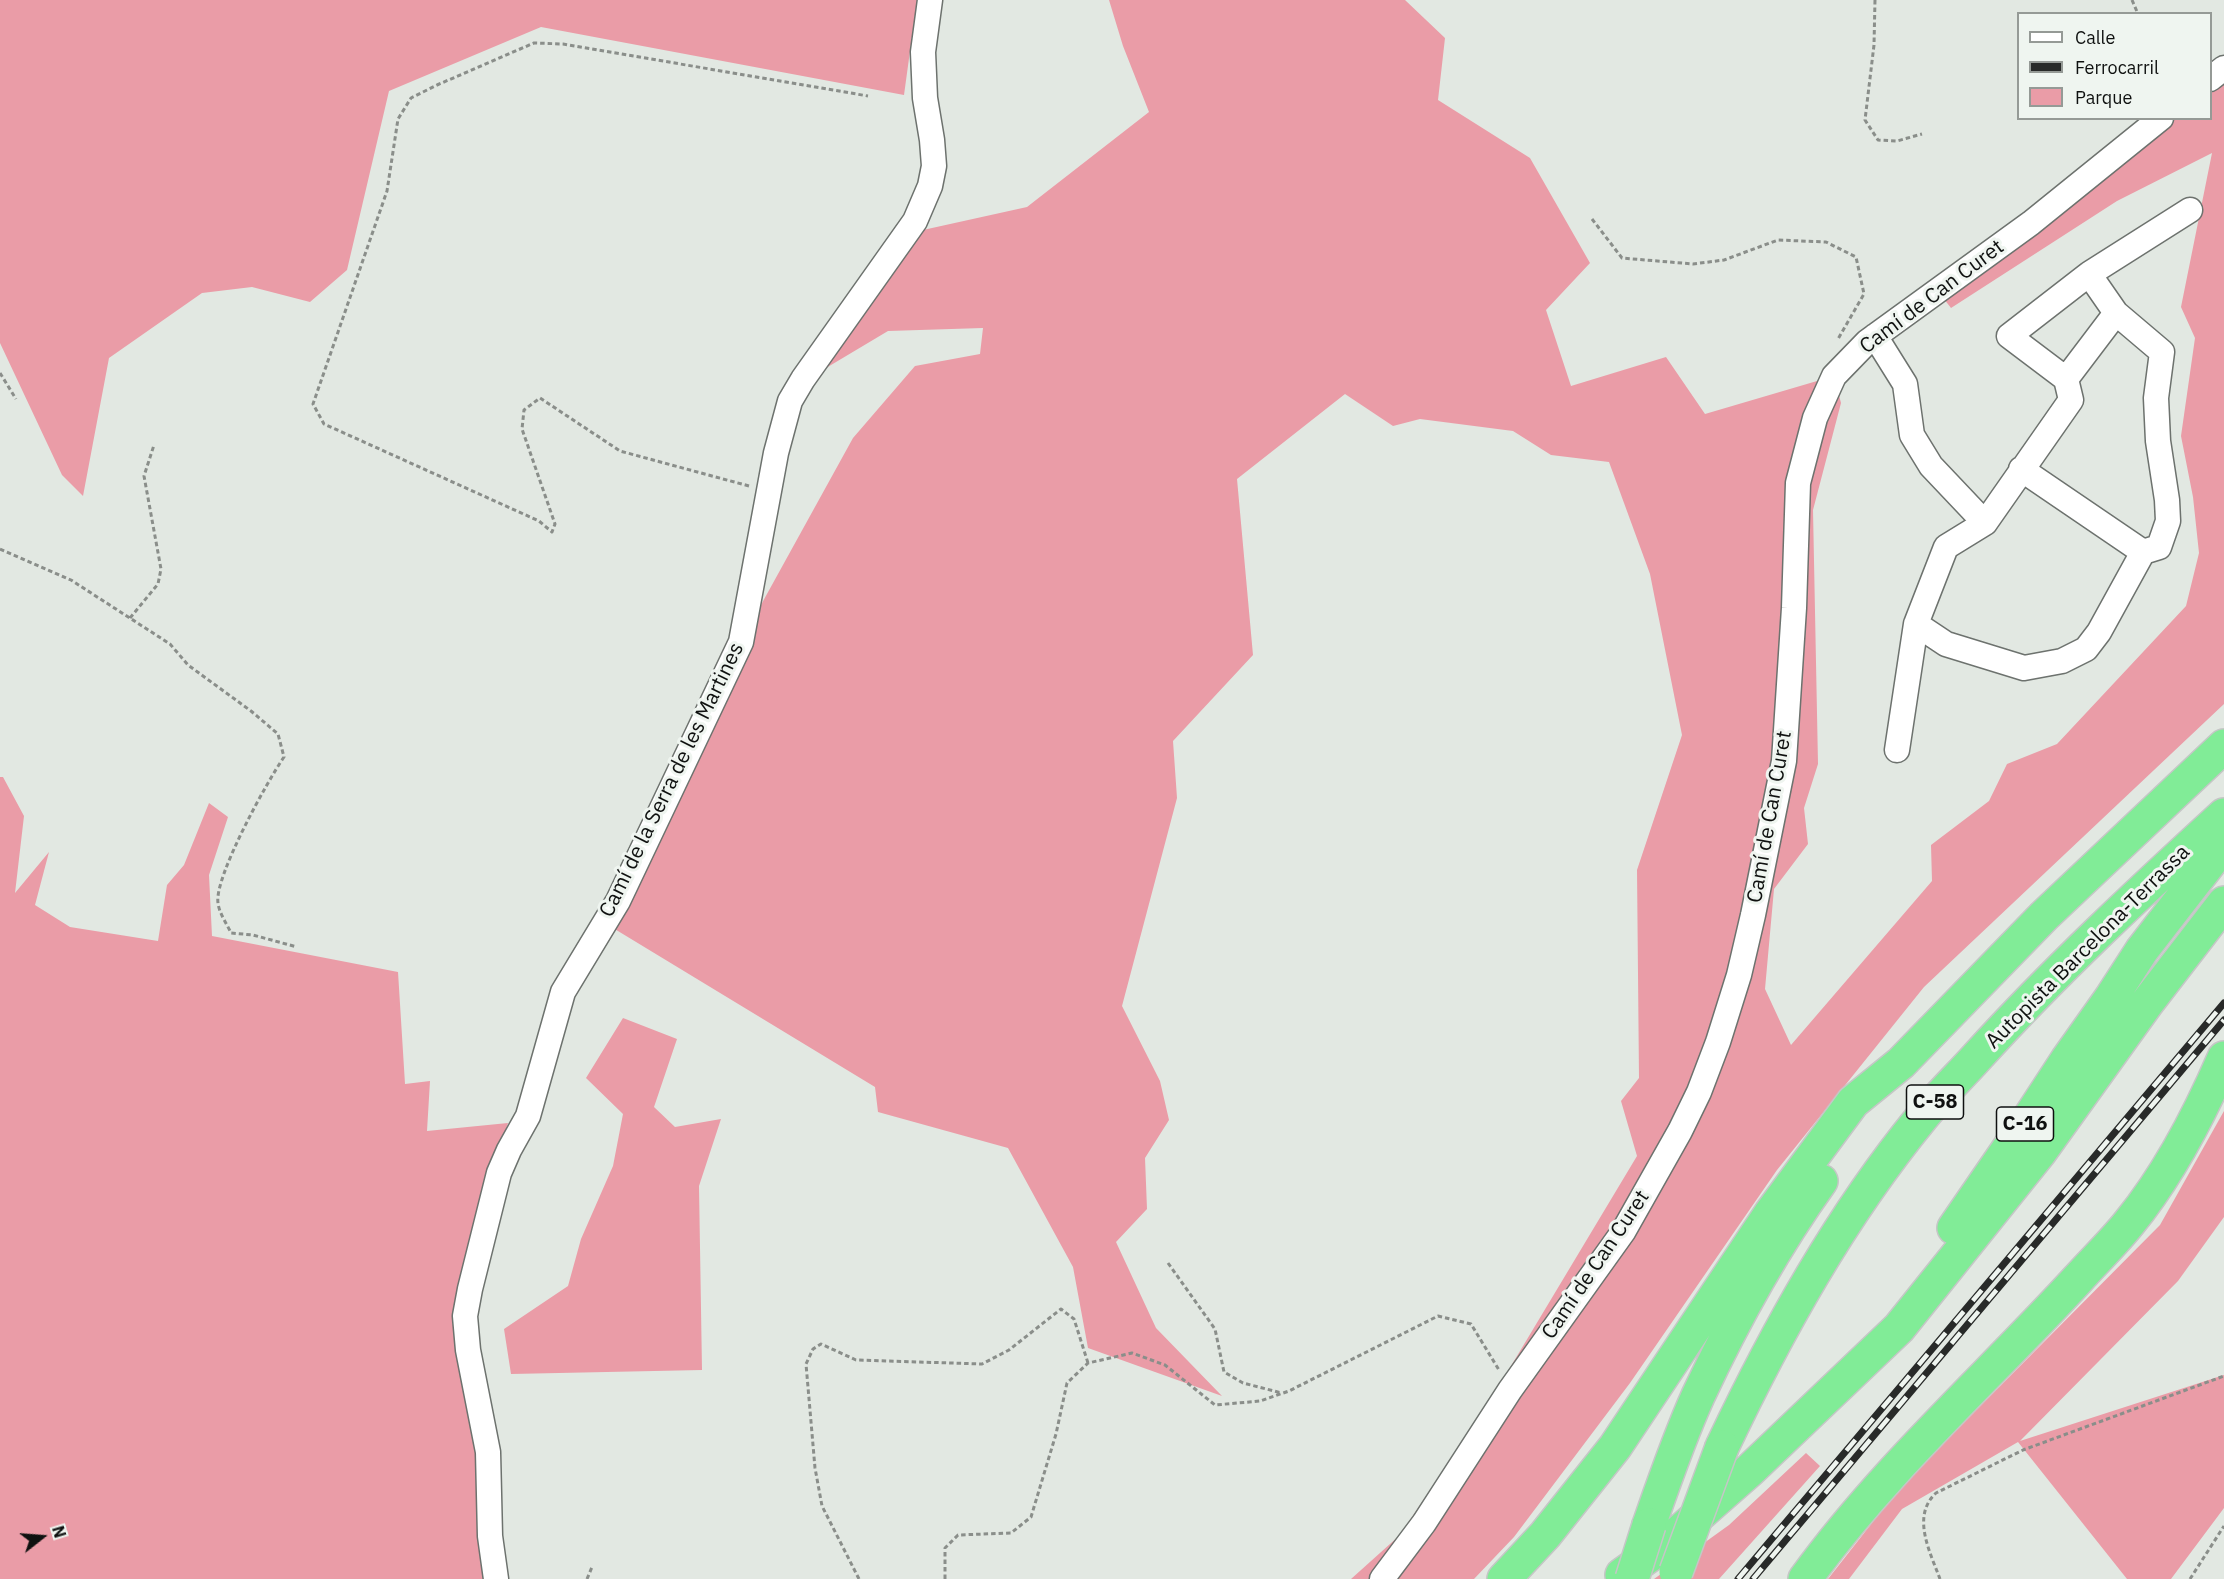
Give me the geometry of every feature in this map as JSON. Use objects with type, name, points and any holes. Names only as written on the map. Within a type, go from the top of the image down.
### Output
[{"type":"highway","points":[[1504,1579],[1545,1535],[1615,1447],[1771,1213],[1853,1102],[1902,1063],[2044,916],[2224,746]]},
{"type":"highway","name":"Autopista Barcelona-Terrassa","points":[[1675,1575],[1722,1447],[1766,1356],[1832,1243],[1880,1171],[1923,1116],[2042,986],[2224,815]]},
{"type":"highway","name":"C-16","points":[[1616,1579],[1668,1542],[1750,1470],[1821,1400],[1920,1275],[2020,1132],[2142,950],[2224,844]]},
{"type":"highway","points":[[1821,1400],[1899,1328],[2040,1152],[2147,1003],[2224,903]]},
{"type":"highway","points":[[1805,1579],[1887,1478],[2054,1305],[2129,1223],[2165,1173],[2190,1132],[2224,1058]]},
{"type":"highway","name":"C-58","points":[[1632,1579],[1648,1525],[1697,1398],[1761,1274],[1807,1200],[1870,1114],[1902,1063]]},
{"type":"street","name":"Camí de la Serra de les Martines","points":[[496,1579],[490,1536],[488,1452],[468,1350],[465,1316],[500,1173],[509,1150],[528,1116],[553,1020],[563,992],[622,891],[675,775],[741,642],[768,491],[790,401],[803,379],[915,221],[930,186],[934,166],[925,98],[923,52],[930,0]]},
{"type":"street","points":[[2212,78],[2224,68]]},
{"type":"street","name":"Camí de Can Curet","points":[[1382,1579],[1424,1523],[1510,1390],[1623,1232],[1700,1092],[1739,975],[1784,761],[1794,608],[1798,483],[1815,418],[1834,376],[1875,336],[2031,223],[2159,120]]},
{"type":"street","points":[[1897,750],[1916,624],[1946,547],[1985,523],[2071,400],[2066,379],[2009,336],[2089,274],[2190,210]]},
{"type":"street","points":[[1916,624],[1946,644],[2024,668],[2062,661],[2086,649],[2099,632],[2143,552],[2159,547],[2168,521],[2157,430],[2156,398],[2162,352],[2116,313],[2089,274]]},
{"type":"street","points":[[2066,379],[2116,313]]},
{"type":"street","points":[[1875,336],[1905,384],[1912,435],[1931,466],[1985,523]]},
{"type":"street","points":[[2021,469],[2143,552]]},
{"type":"path","points":[[1875,0],[1874,45],[1865,120],[1878,140],[1897,141],[1922,134]]},
{"type":"path","points":[[768,491],[620,451],[540,398],[524,410],[522,429],[555,524],[552,532],[539,521],[324,424],[313,404],[387,191],[398,119],[411,98],[534,43],[563,44],[868,96]]},
{"type":"path","points":[[1592,219],[1623,258],[1693,264],[1724,260],[1778,240],[1826,242],[1856,257],[1864,294],[1836,343],[1844,366]]},
{"type":"path","points":[[0,373],[16,399]]},
{"type":"path","points":[[130,618],[158,584],[161,569],[144,476],[154,445]]},
{"type":"path","points":[[0,549],[71,580],[170,644],[189,665],[278,734],[284,756],[268,780],[226,867],[217,902],[231,933],[253,935],[297,946]]},
{"type":"path","points":[[1168,1263],[1215,1329],[1224,1372],[1244,1383],[1284,1393]]},
{"type":"path","points":[[859,1579],[822,1506],[815,1468],[806,1364],[813,1349],[821,1344],[856,1360],[982,1364],[1009,1350],[1061,1309],[1074,1319],[1088,1363]]},
{"type":"path","points":[[945,1579],[945,1548],[958,1535],[1011,1533],[1031,1517],[1056,1434],[1067,1383],[1088,1363],[1132,1353],[1165,1365],[1215,1405],[1260,1401],[1284,1393],[1438,1316],[1471,1324],[1510,1390]]},
{"type":"path","points":[[1940,1579],[1930,1552],[1922,1515],[1926,1504],[1936,1493],[2023,1450],[2224,1376]]},
{"type":"path","points":[[2190,1579],[2224,1526]]},
{"type":"path","points":[[587,1579],[592,1567]]},
{"type":"green space","points":[[0,0],[917,0],[904,95],[541,27],[389,91],[347,270],[310,302],[252,287],[202,293],[109,358],[83,496],[62,475],[0,343]]},
{"type":"green space","points":[[1109,0],[1405,0],[1445,38],[1438,100],[1530,158],[1590,263],[1546,310],[1571,386],[1666,357],[1705,414],[1834,376],[1841,403],[1813,510],[1818,764],[1804,808],[1808,844],[1774,889],[1765,989],[1791,1045],[1932,881],[1931,845],[1989,801],[2007,764],[2057,744],[2186,606],[2199,553],[2193,497],[2181,436],[2195,338],[2181,307],[2212,153],[2117,201],[1951,308],[1937,290],[2167,120],[2212,120],[2212,89],[2224,80],[2224,704],[1924,987],[1777,1170],[1630,1383],[1514,1537],[1474,1579],[1351,1579],[1400,1535],[1490,1401],[1637,1156],[1621,1101],[1639,1078],[1637,870],[1682,735],[1650,574],[1609,462],[1551,455],[1513,431],[1420,419],[1393,426],[1345,394],[1237,479],[1253,655],[1173,741],[1177,798],[1122,1006],[1160,1081],[1169,1120],[1145,1158],[1147,1209],[1116,1242],[1156,1328],[1222,1396],[1088,1348],[1073,1267],[1008,1148],[878,1112],[875,1087],[613,928],[705,741],[762,603],[853,438],[915,366],[980,354],[983,328],[888,331],[826,368],[923,230],[1027,207],[1149,112],[1123,46]]},
{"type":"green space","points":[[0,777],[3,777],[24,816],[15,893],[49,852],[35,905],[70,927],[158,941],[167,885],[184,865],[209,803],[228,817],[209,875],[212,936],[398,972],[405,1084],[430,1081],[427,1131],[508,1123],[478,1209],[452,1320],[479,1470],[480,1560],[484,1579],[0,1579]]},
{"type":"green space","points":[[623,1018],[677,1039],[654,1107],[675,1127],[721,1119],[699,1186],[702,1370],[511,1374],[504,1329],[568,1286],[581,1239],[613,1166],[623,1114],[586,1078]]},
{"type":"green space","points":[[2224,1111],[2224,1217],[2178,1281],[2020,1441],[2224,1375],[2224,1508],[2171,1579],[2127,1579],[2018,1442],[1902,1509],[1849,1579],[1828,1579],[1901,1486],[2160,1225]]},
{"type":"green space","points":[[1806,1453],[1820,1466],[1719,1579],[1654,1579],[1729,1525]]},
{"type":"railway","points":[[1738,1579],[2224,1003]]},
{"type":"railway","points":[[1753,1579],[2224,1020]]}]
